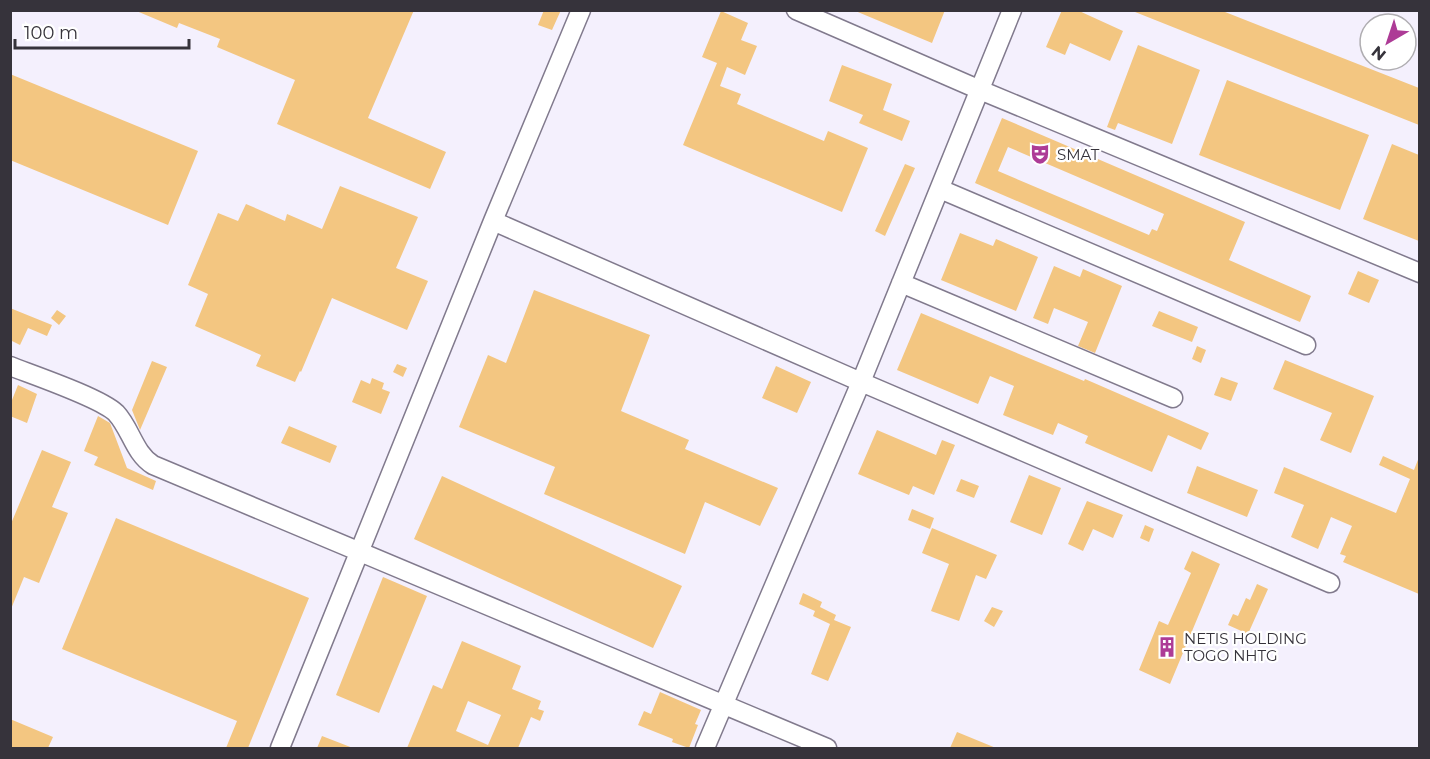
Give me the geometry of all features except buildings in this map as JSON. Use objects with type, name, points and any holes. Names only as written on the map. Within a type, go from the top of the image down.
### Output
[{"type":"street","points":[[280,748],[581,10]]},
{"type":"street","points":[[796,10],[980,90],[1419,273]]},
{"type":"street","points":[[705,748],[861,382],[1012,10]]},
{"type":"street","points":[[940,189],[1306,345]]},
{"type":"street","points":[[493,221],[1330,583]]},
{"type":"street","points":[[901,283],[1173,398]]},
{"type":"street","points":[[10,366],[115,412],[139,453],[153,465],[827,748]]},
{"type":"place","name":"SMAT","points":[[1040,154]]},
{"type":"place","name":"NETIS HOLDING TOGO NHTG","points":[[1167,647]]}]
